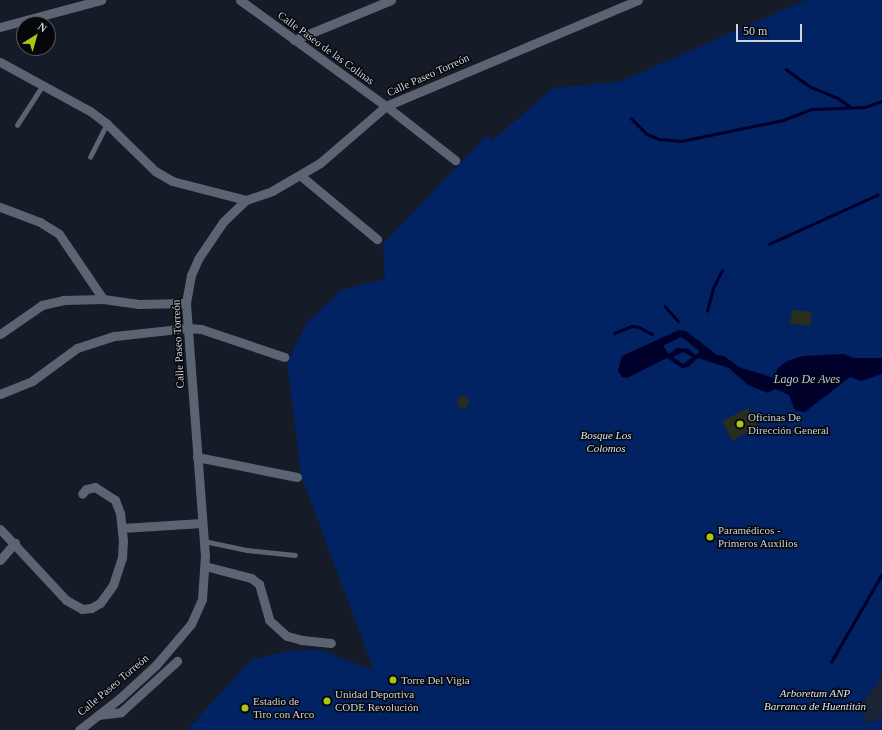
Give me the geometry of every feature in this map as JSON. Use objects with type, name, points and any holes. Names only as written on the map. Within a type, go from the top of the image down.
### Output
[{"type":"street","points":[[0,27],[101,0]]},
{"type":"street","name":"Calle Paseo de las Colinas","points":[[240,0],[386,106],[455,160]]},
{"type":"street","points":[[294,40],[391,0]]},
{"type":"street","name":"Calle Paseo Torreón","points":[[78,730],[139,682],[184,633],[202,598],[205,566],[204,541],[186,303],[191,275],[208,242],[222,222],[246,200],[301,176],[320,163],[386,106],[638,0]]},
{"type":"street","points":[[0,62],[43,85],[107,124],[155,171],[172,181],[246,200]]},
{"type":"street","points":[[301,176],[377,239]]},
{"type":"street","points":[[0,207],[40,222],[59,234],[104,299]]},
{"type":"street","points":[[0,334],[42,305],[63,300],[104,299],[139,304],[186,303]]},
{"type":"street","points":[[0,394],[32,381],[65,356],[88,343],[115,336],[187,328],[201,329],[284,357]]},
{"type":"street","points":[[197,457],[297,477]]},
{"type":"street","points":[[0,529],[12,540],[66,600],[82,609],[91,608],[107,595],[118,574],[122,558],[122,528],[118,506],[111,496],[95,487],[86,489],[82,494]]},
{"type":"street","points":[[122,528],[202,523]]},
{"type":"street","points":[[0,560],[12,540]]},
{"type":"street","points":[[205,566],[251,578],[259,584],[269,620],[287,636],[302,640],[331,643]]},
{"type":"street","points":[[98,715],[121,712],[177,661]]},
{"type":"lane","points":[[17,125],[43,85]]},
{"type":"lane","points":[[90,157],[107,124]]},
{"type":"lane","points":[[204,541],[247,550],[270,551],[295,555]]},
{"type":"shaded area","points":[[882,672],[882,716],[868,724],[858,706],[877,685]]},
{"type":"green space","name":"Bosque Los Colomos","points":[[806,0],[882,0],[882,672],[877,685],[858,706],[868,724],[882,716],[882,730],[187,730],[251,660],[284,652],[318,649],[374,671],[301,475],[287,363],[307,323],[341,290],[385,279],[383,244],[487,135],[492,141],[553,88],[619,82]]},
{"type":"water","name":"Lago De Aves","points":[[679,330],[686,331],[717,355],[724,356],[739,367],[774,378],[777,369],[787,361],[803,356],[844,354],[853,358],[882,358],[882,374],[861,381],[850,377],[805,412],[795,411],[789,395],[775,389],[768,393],[748,385],[729,368],[698,358],[688,367],[682,368],[667,358],[627,378],[622,377],[618,371],[622,356]],"holes":[[[681,337],[686,340],[700,352],[695,355],[689,349],[677,348],[669,354],[663,346]],[[683,352],[693,357],[683,364],[673,357]]]},
{"type":"building","points":[[792,310],[812,312],[810,326],[790,324]]},
{"type":"building","points":[[461,396],[465,396],[469,402],[465,408],[461,408],[457,404],[457,400]]},
{"type":"building","name":"Oficinas De Dirección General","points":[[748,408],[758,427],[732,441],[722,421]]},
{"type":"building","points":[[391,676],[395,676],[397,680],[395,684],[391,684],[389,682],[389,678]]},
{"type":"waterway","points":[[786,69],[811,87],[838,98],[851,107]]},
{"type":"waterway","points":[[631,118],[647,134],[659,139],[681,141],[783,120],[812,109],[865,107],[882,101]]},
{"type":"waterway","points":[[769,244],[877,195]]},
{"type":"waterway","points":[[707,311],[713,288],[722,270]]},
{"type":"waterway","points":[[665,306],[678,321]]},
{"type":"waterway","points":[[614,333],[632,326],[639,327],[652,334]]},
{"type":"waterway","points":[[831,662],[882,574]]},
{"type":"place","name":"Oficinas De Dirección General","points":[[740,424]]},
{"type":"place","name":"Paramédicos - Primeros Auxilios","points":[[710,537]]},
{"type":"place","name":"Torre Del Vigia","points":[[393,680]]},
{"type":"place","name":"Unidad Deportiva CODE Revolución","points":[[327,701]]},
{"type":"place","name":"Estadio de Tiro con Arco","points":[[245,708]]},
{"type":"park label","name":"Arboretum ANP Barranca de Huentitán","points":[[815,700]]}]
